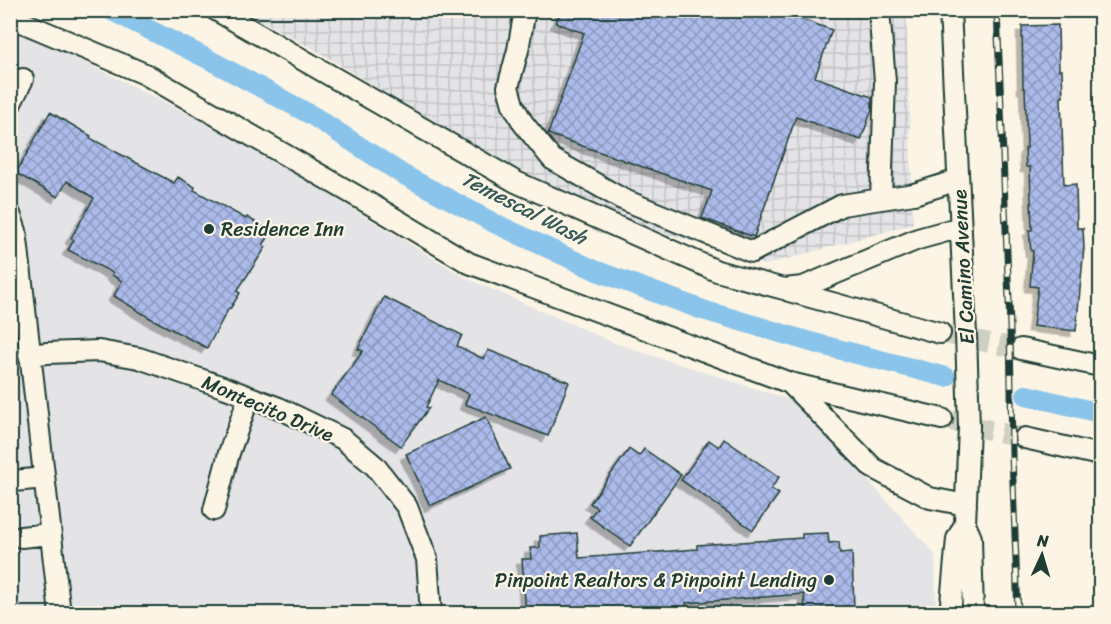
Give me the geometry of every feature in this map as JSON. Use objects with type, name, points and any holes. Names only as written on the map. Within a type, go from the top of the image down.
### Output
[{"type":"street","points":[[216,10],[516,182],[717,271],[940,333]]},
{"type":"street","points":[[525,10],[508,87],[513,105],[523,123],[552,159],[622,199],[752,252],[842,205],[914,194],[958,180]]},
{"type":"street","points":[[879,10],[885,81],[881,199]]},
{"type":"street","name":"El Camino Avenue","points":[[950,10],[969,427],[965,515],[957,539],[950,614]]},
{"type":"street","points":[[10,17],[145,74],[469,263],[790,383],[942,419]]},
{"type":"street","points":[[10,105],[23,79]]},
{"type":"street","points":[[10,214],[16,231],[60,614]]},
{"type":"street","points":[[784,289],[803,287],[918,239],[961,227]]},
{"type":"street","points":[[1022,349],[1101,366]]},
{"type":"street","name":"Montecito Drive","points":[[29,355],[99,351],[139,358],[279,408],[343,439],[375,466],[407,507],[428,559],[431,614]]},
{"type":"street","points":[[790,383],[873,468],[965,515]]},
{"type":"street","points":[[214,510],[229,453],[249,397]]},
{"type":"street","points":[[1025,438],[1101,455]]},
{"type":"street","points":[[14,481],[44,478]]},
{"type":"street","name":"El Camino Avenue","points":[[965,515],[971,538],[973,614]]},
{"type":"street","points":[[21,537],[50,534]]},
{"type":"shaded area","points":[[243,11],[906,11],[913,224],[765,265],[627,221],[477,149],[317,51]]},
{"type":"shaded area","points":[[10,25],[237,138],[464,277],[617,344],[797,402],[935,554],[936,613],[11,613]]},
{"type":"building","points":[[561,10],[776,10],[832,30],[815,77],[872,97],[872,109],[861,140],[796,117],[754,237],[702,218],[712,191],[548,134],[584,33],[556,23]]},
{"type":"building","points":[[1058,25],[1059,70],[1062,70],[1064,185],[1076,184],[1077,228],[1083,228],[1084,248],[1076,331],[1033,326],[1038,287],[1030,286],[1033,251],[1031,251],[1029,230],[1032,230],[1030,167],[1026,167],[1022,26]]},
{"type":"building","name":"Residence Inn","points":[[50,112],[91,136],[90,138],[174,183],[178,177],[195,187],[194,190],[272,232],[263,245],[266,247],[237,291],[240,293],[207,348],[114,296],[122,281],[112,275],[113,273],[68,250],[74,240],[71,238],[94,198],[67,181],[58,197],[16,173]]},
{"type":"building","points":[[384,297],[462,335],[457,346],[484,359],[488,350],[569,382],[548,436],[465,404],[469,394],[439,380],[426,407],[429,408],[401,446],[331,395],[363,351],[358,349]]},
{"type":"building","points":[[486,417],[510,469],[430,506],[406,454]]},
{"type":"building","points":[[724,439],[779,477],[771,489],[779,494],[753,530],[681,480],[709,440],[719,447]]},
{"type":"building","points":[[629,449],[639,456],[644,449],[681,475],[630,546],[590,517],[597,508],[590,503]]},
{"type":"building","points":[[577,533],[579,558],[697,549],[697,545],[802,538],[802,534],[828,533],[829,543],[839,542],[840,553],[852,552],[854,609],[805,610],[804,594],[686,603],[687,608],[612,614],[526,614],[522,559],[531,559],[530,548],[540,548],[540,536]]},
{"type":"waterway","name":"Temescal Wash","points":[[110,10],[208,59],[313,116],[402,174],[494,223],[597,271],[703,310],[814,343],[946,377]]},
{"type":"waterway","name":"Temescal Wash","points":[[1026,395],[1100,413]]},
{"type":"tunnel","points":[[940,333],[1021,349]]},
{"type":"tunnel","points":[[942,419],[1025,438]]},
{"type":"railway","points":[[997,10],[1010,326],[1018,614]]},
{"type":"place","name":"Residence Inn","points":[[209,229]]},
{"type":"place","name":"Pinpoint Realtors & Pinpoint Lending","points":[[829,580]]}]
